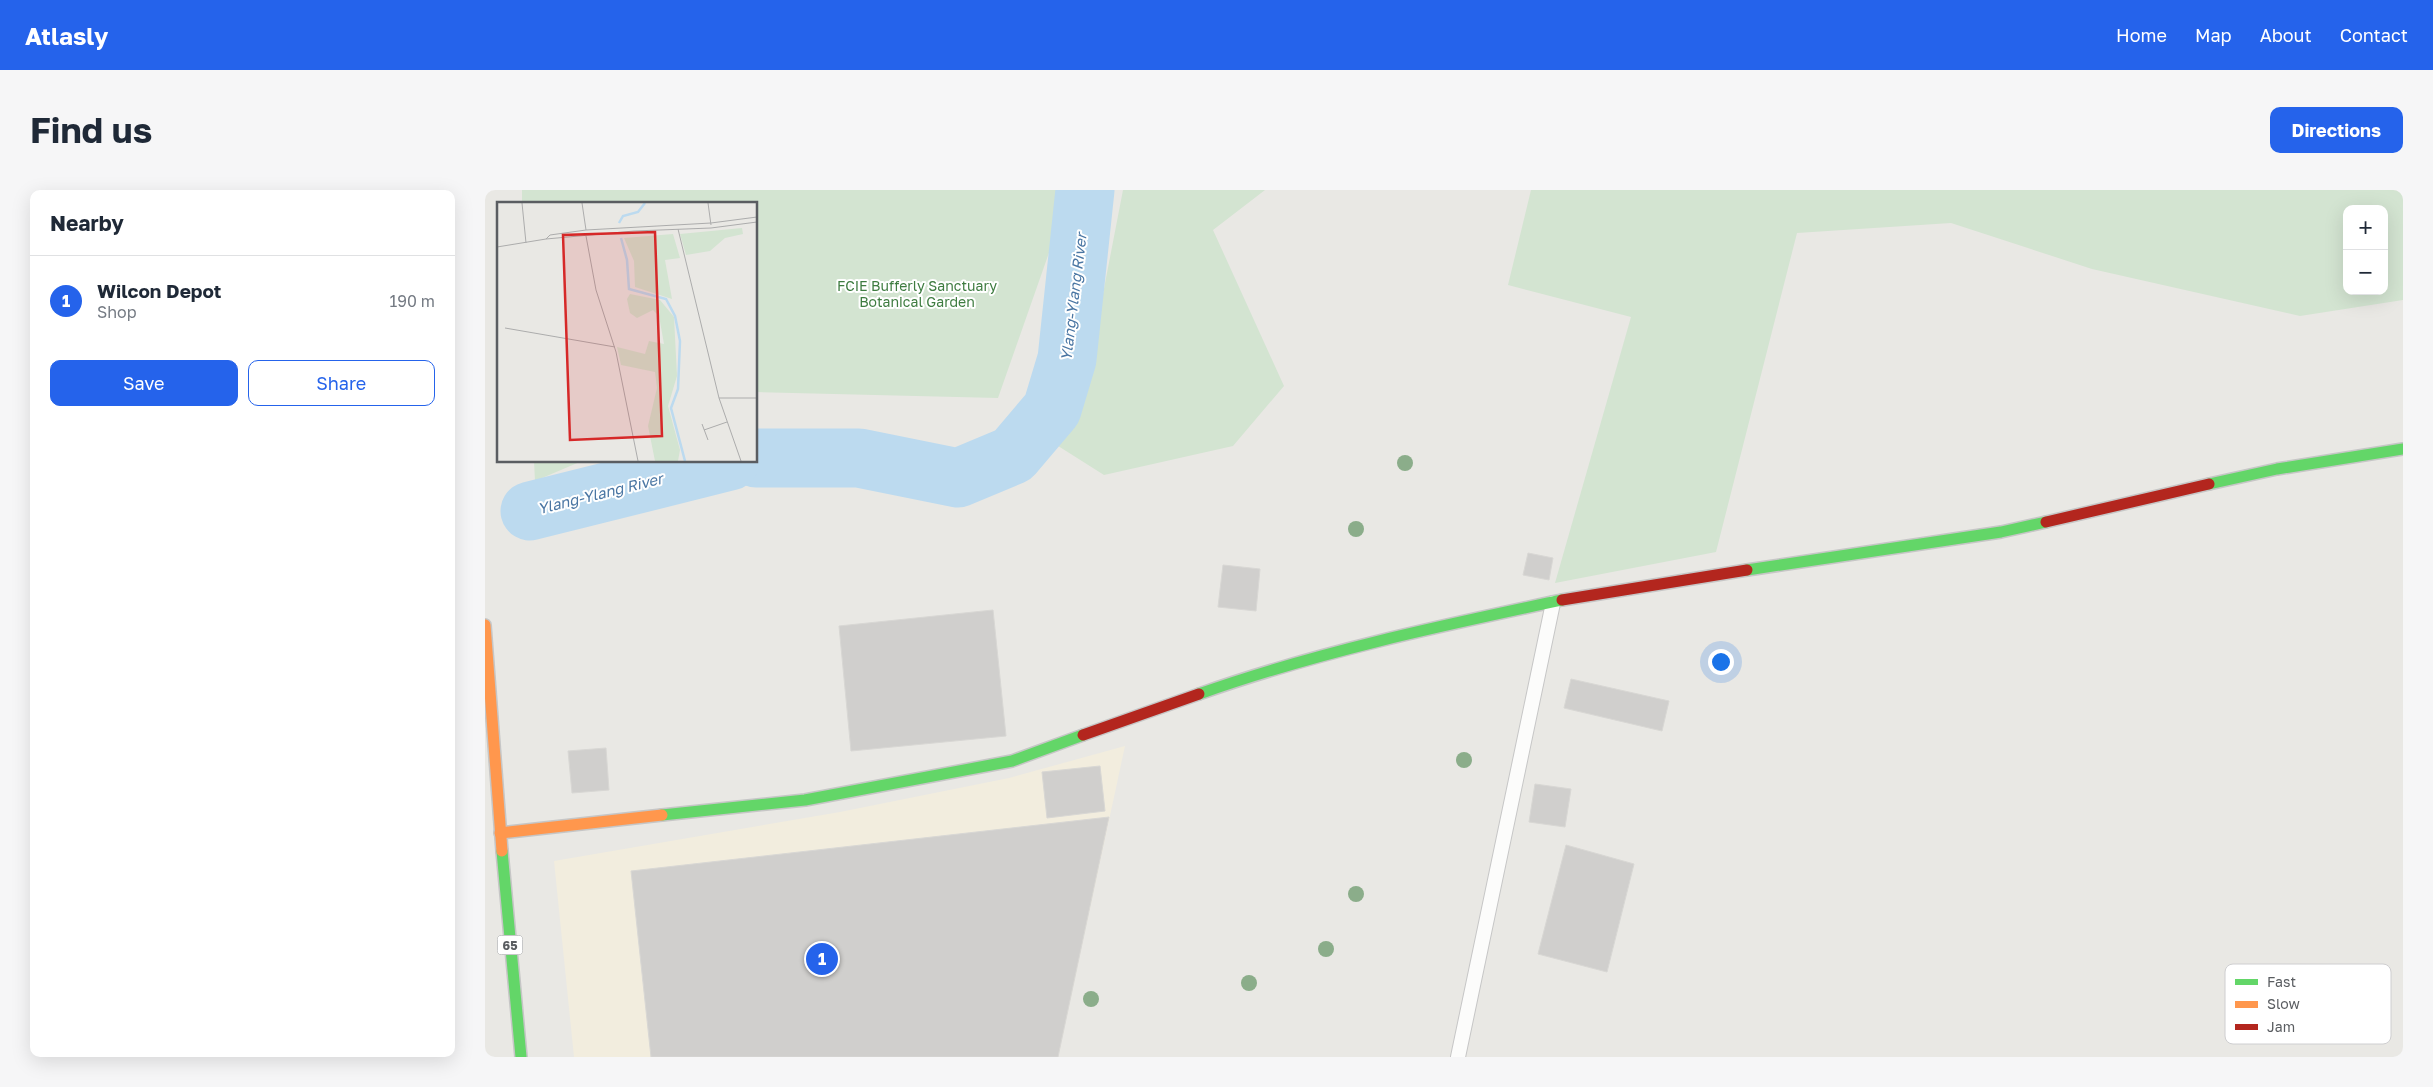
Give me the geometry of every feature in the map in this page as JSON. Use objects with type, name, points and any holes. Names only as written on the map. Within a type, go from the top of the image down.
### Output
[{"type":"street","points":[[500,833],[805,800],[1012,761],[1264,671],[1412,632],[1593,593],[2001,532],[2277,469],[2403,449]]},
{"type":"street","name":"65","points":[[485,625],[500,833],[521,1057]]},
{"type":"lane","points":[[1458,1057],[1553,603]]},
{"type":"shaded area","points":[[1125,746],[1058,1057],[574,1057],[554,861],[840,812],[1009,778]]},
{"type":"green space","name":"FCIE Bufferly Sanctuary Botanical Garden","points":[[522,190],[1071,190],[998,398],[757,392],[757,202],[522,202]]},
{"type":"green space","points":[[1123,190],[1265,190],[1213,230],[1284,386],[1233,446],[1104,475],[1055,444],[1090,361]]},
{"type":"green space","points":[[1531,190],[2403,190],[2403,300],[2300,316],[2092,269],[1951,223],[1797,233],[1716,552],[1555,583],[1631,317],[1508,285]]},
{"type":"green space","points":[[534,462],[580,462],[535,481]]},
{"type":"building","points":[[1528,553],[1553,558],[1549,580],[1523,575]]},
{"type":"building","points":[[1223,565],[1260,569],[1256,611],[1218,607]]},
{"type":"building","points":[[993,610],[1006,736],[851,751],[839,626]]},
{"type":"building","points":[[1571,679],[1669,701],[1662,731],[1564,708]]},
{"type":"building","points":[[606,748],[609,790],[572,793],[568,751]]},
{"type":"building","points":[[1100,766],[1105,811],[1047,818],[1042,772]]},
{"type":"building","points":[[1535,784],[1571,789],[1565,827],[1529,822]]},
{"type":"building","points":[[1109,817],[1058,1057],[651,1057],[631,871]]},
{"type":"building","points":[[1566,845],[1634,864],[1607,972],[1538,954]]},
{"type":"waterway","name":"Ylang-Ylang River","points":[[757,458],[859,458],[958,478],[1013,455],[1052,409],[1067,359],[1085,190]]},
{"type":"waterway","name":"Ylang-Ylang River","points":[[530,511],[726,462]]},
{"type":"traffic: fast","points":[[2209,484],[2277,469],[2403,449]]},
{"type":"traffic: fast","points":[[1747,570],[2001,532],[2046,522]]},
{"type":"traffic: fast","points":[[1199,694],[1288,665],[1379,641],[1562,600]]},
{"type":"traffic: fast","points":[[662,815],[805,800],[1012,761],[1083,735]]},
{"type":"traffic: fast","points":[[502,851],[521,1057]]},
{"type":"traffic: slow","points":[[485,625],[502,851]]},
{"type":"traffic: slow","points":[[500,833],[662,815]]},
{"type":"traffic: jam","points":[[2046,522],[2209,484]]},
{"type":"traffic: jam","points":[[1562,600],[1747,570]]},
{"type":"traffic: jam","points":[[1083,735],[1199,694]]},
{"type":"place","name":"Wilcon Depot","points":[[822,959]]}]
